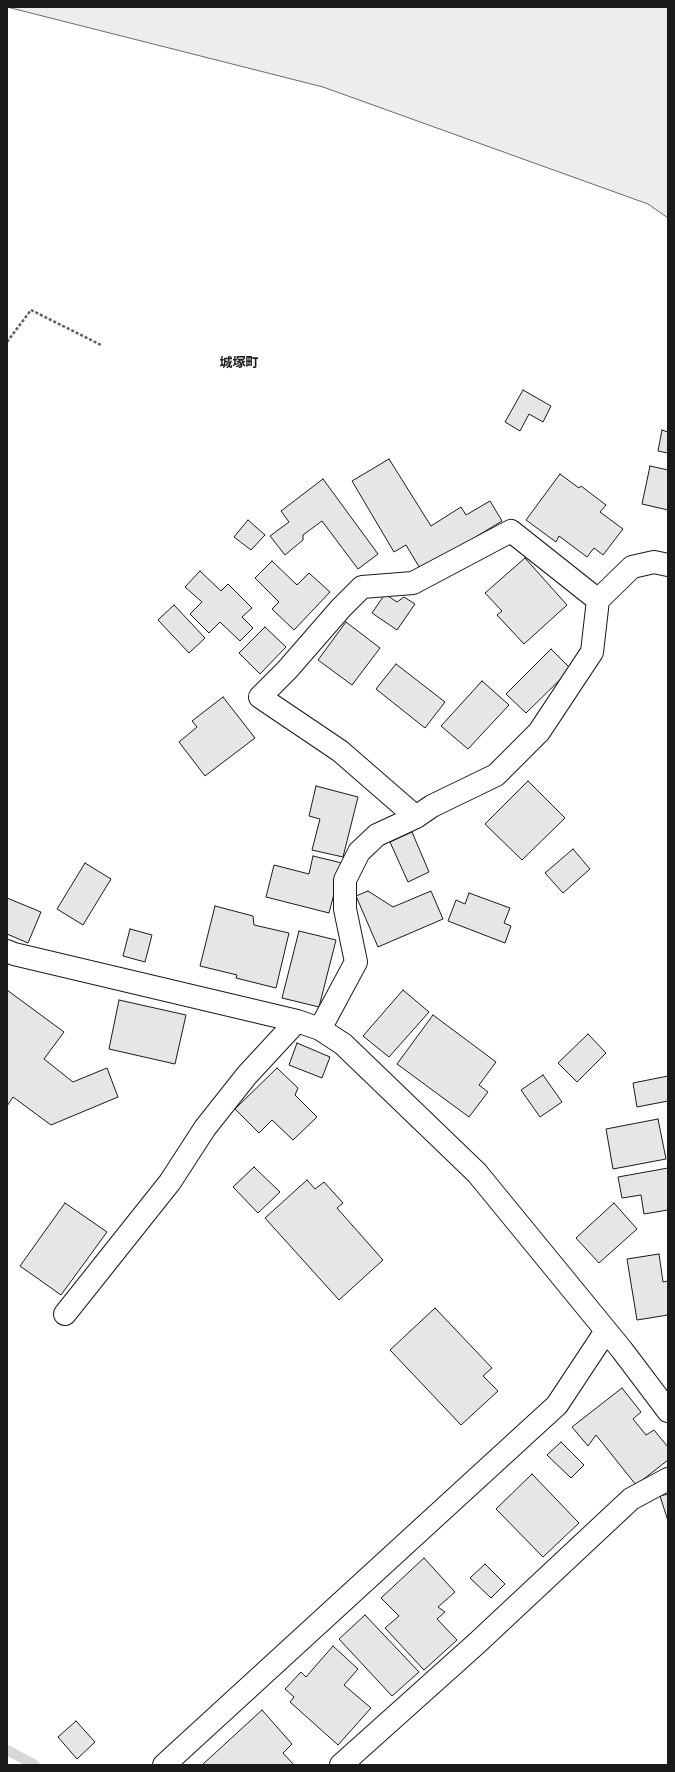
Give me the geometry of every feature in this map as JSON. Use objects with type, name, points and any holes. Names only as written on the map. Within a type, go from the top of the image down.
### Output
[{"type":"street","points":[[416,817],[340,751],[260,697],[362,587],[413,583],[511,531],[598,600]]},
{"type":"street","points":[[320,1029],[356,962],[345,909],[345,880],[359,852],[377,835],[416,817],[432,806],[496,775],[539,732],[592,652],[598,600],[632,567],[654,562],[668,565]]},
{"type":"street","points":[[7,951],[14,954],[297,1021],[320,1029],[343,1044],[477,1173],[606,1331],[668,1411]]},
{"type":"street","points":[[65,1314],[170,1182],[205,1128],[247,1075],[297,1021]]},
{"type":"street","points":[[164,1765],[557,1405],[606,1331]]},
{"type":"street","points":[[341,1765],[476,1644],[631,1499],[668,1479]]},
{"type":"path","points":[[7,342],[31,310],[101,345]]},
{"type":"shaded area","points":[[7,7],[668,7],[668,218],[648,204],[323,87]]},
{"type":"building","points":[[523,390],[551,406],[543,422],[529,414],[520,431],[505,422]]},
{"type":"building","points":[[662,430],[668,432],[668,453],[658,451]]},
{"type":"building","points":[[389,459],[431,526],[461,507],[466,515],[490,501],[502,521],[421,570],[406,545],[394,552],[352,481]]},
{"type":"building","points":[[650,466],[668,470],[668,510],[642,504]]},
{"type":"building","points":[[560,474],[579,488],[581,486],[606,505],[600,512],[623,529],[603,555],[594,548],[587,557],[559,536],[556,542],[526,520]]},
{"type":"building","points":[[323,479],[378,554],[358,569],[322,521],[303,535],[303,540],[285,555],[270,536],[289,522],[281,511]]},
{"type":"building","points":[[248,520],[265,535],[251,550],[234,537]]},
{"type":"building","points":[[525,558],[567,605],[524,644],[497,615],[502,611],[485,593]]},
{"type":"building","points":[[272,561],[297,585],[309,573],[330,592],[294,630],[272,609],[279,602],[255,578]]},
{"type":"building","points":[[200,571],[221,591],[228,584],[252,608],[242,617],[253,628],[240,641],[220,622],[209,633],[190,614],[202,602],[185,587]]},
{"type":"building","points":[[385,594],[397,602],[404,597],[415,604],[397,630],[372,613]]},
{"type":"building","points":[[174,605],[205,638],[189,653],[158,620]]},
{"type":"building","points":[[346,622],[380,648],[352,685],[318,660]]},
{"type":"building","points":[[265,627],[286,647],[260,674],[239,653]]},
{"type":"building","points":[[551,649],[571,669],[526,713],[506,694]]},
{"type":"building","points":[[396,664],[445,702],[425,728],[376,689]]},
{"type":"building","points":[[482,681],[509,705],[468,749],[441,726]]},
{"type":"building","points":[[223,697],[255,738],[205,776],[179,742],[197,727],[192,721]]},
{"type":"building","points":[[528,781],[565,818],[522,860],[485,824]]},
{"type":"building","points":[[316,786],[358,797],[343,857],[312,850],[320,819],[309,816]]},
{"type":"building","points":[[412,832],[429,872],[408,882],[390,842]]},
{"type":"building","points":[[573,849],[590,869],[563,893],[545,873]]},
{"type":"building","points":[[313,856],[342,863],[329,913],[266,897],[274,865],[309,874]]},
{"type":"building","points":[[85,863],[111,879],[83,925],[57,909]]},
{"type":"building","points":[[368,891],[393,907],[431,891],[443,919],[378,947],[356,896]]},
{"type":"building","points":[[469,893],[510,908],[504,923],[511,926],[505,943],[448,921],[456,900],[465,904]]},
{"type":"building","points":[[7,898],[41,912],[28,943],[7,934]]},
{"type":"building","points":[[215,906],[253,916],[254,925],[289,933],[276,988],[236,978],[237,975],[200,966]]},
{"type":"building","points":[[130,929],[152,935],[145,962],[123,956]]},
{"type":"building","points":[[299,931],[336,940],[319,1007],[282,998]]},
{"type":"building","points":[[7,990],[64,1032],[44,1059],[73,1082],[107,1068],[118,1097],[51,1125],[13,1097],[7,1106]]},
{"type":"building","points":[[403,990],[429,1012],[389,1057],[363,1036]]},
{"type":"building","points":[[119,1000],[186,1015],[175,1064],[109,1049]]},
{"type":"building","points":[[433,1015],[496,1062],[479,1085],[488,1092],[469,1117],[397,1064]]},
{"type":"building","points":[[588,1034],[606,1053],[577,1082],[558,1063]]},
{"type":"building","points":[[297,1043],[330,1057],[322,1078],[289,1065]]},
{"type":"building","points":[[277,1068],[298,1088],[295,1095],[317,1117],[293,1140],[272,1120],[259,1133],[235,1109]]},
{"type":"building","points":[[543,1075],[562,1102],[540,1117],[521,1090]]},
{"type":"building","points":[[668,1076],[668,1101],[637,1107],[633,1083]]},
{"type":"building","points":[[658,1119],[666,1159],[613,1169],[606,1129]]},
{"type":"building","points":[[254,1167],[280,1192],[258,1213],[233,1187]]},
{"type":"building","points":[[668,1168],[668,1210],[644,1214],[641,1195],[622,1198],[618,1177]]},
{"type":"building","points":[[307,1180],[315,1189],[324,1182],[343,1203],[337,1208],[383,1260],[339,1300],[265,1218]]},
{"type":"building","points":[[65,1203],[107,1232],[61,1295],[20,1266]]},
{"type":"building","points":[[614,1203],[637,1229],[599,1263],[576,1238]]},
{"type":"building","points":[[659,1254],[663,1282],[668,1281],[668,1315],[637,1320],[627,1259]]},
{"type":"building","points":[[435,1308],[492,1368],[483,1376],[498,1391],[461,1425],[390,1350]]},
{"type":"building","points":[[622,1388],[641,1412],[633,1419],[646,1435],[654,1430],[668,1447],[668,1460],[636,1485],[596,1435],[588,1446],[572,1427]]},
{"type":"building","points":[[561,1442],[584,1465],[571,1478],[547,1455]]},
{"type":"building","points":[[532,1474],[579,1523],[543,1557],[496,1509]]},
{"type":"building","points":[[668,1494],[668,1521],[660,1496]]},
{"type":"building","points":[[424,1558],[455,1592],[438,1607],[445,1612],[437,1619],[457,1640],[424,1670],[385,1628],[399,1616],[381,1598]]},
{"type":"building","points":[[485,1564],[505,1584],[491,1598],[470,1578]]},
{"type":"building","points":[[365,1615],[419,1672],[392,1696],[339,1639]]},
{"type":"building","points":[[333,1646],[358,1669],[344,1685],[371,1708],[338,1745],[290,1702],[294,1697],[285,1689],[301,1672],[306,1677]]},
{"type":"building","points":[[262,1710],[292,1744],[283,1753],[294,1765],[202,1765]]},
{"type":"building","points":[[76,1721],[95,1742],[77,1759],[58,1737]]},
{"type":"waterway","points":[[7,1750],[35,1765]]},
{"type":"district","name":"城塚町","points":[[239,363]]}]
